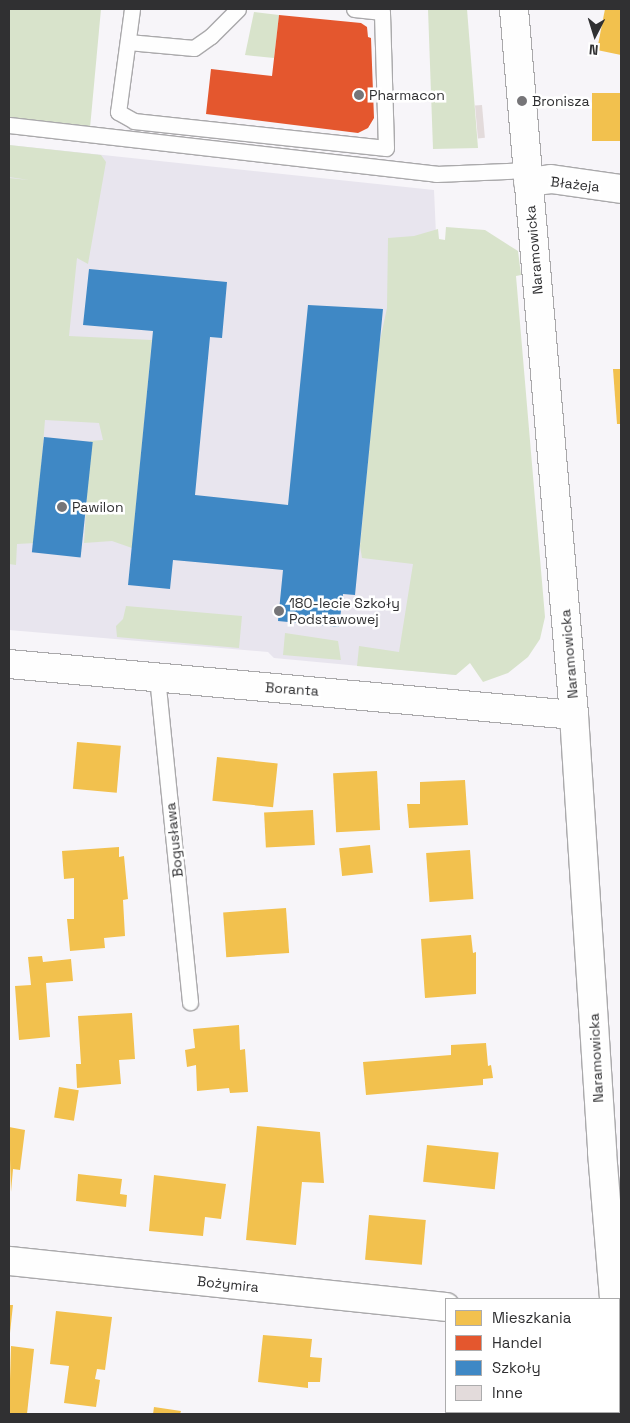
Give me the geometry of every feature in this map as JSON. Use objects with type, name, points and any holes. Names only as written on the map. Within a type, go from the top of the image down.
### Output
[{"type":"street","name":"Naramowicka","points":[[514,9],[574,715],[602,1152],[614,1298]]},
{"type":"street","name":"Błażeja","points":[[528,176],[621,189]]},
{"type":"street","name":"Boranta","points":[[9,664],[574,715]]},
{"type":"street","name":"Bożymira","points":[[9,1261],[445,1307]]},
{"type":"street","points":[[620,1367],[621,1382]]},
{"type":"lane","points":[[132,9],[118,112],[134,121],[386,148],[382,12],[354,9]]},
{"type":"lane","points":[[128,42],[194,48],[212,36],[238,9]]},
{"type":"lane","points":[[9,125],[436,174],[528,176]]},
{"type":"lane","name":"Bogusława","points":[[157,677],[190,1002]]},
{"type":"shaded area","points":[[9,145],[434,190],[456,675],[274,658],[268,652],[9,630]]},
{"type":"green space","points":[[9,9],[101,9],[90,128],[9,119]]},
{"type":"green space","points":[[428,9],[467,9],[478,148],[433,149]]},
{"type":"green space","points":[[254,12],[279,15],[274,58],[245,55]]},
{"type":"green space","points":[[9,145],[101,155],[106,162],[88,264],[77,258],[69,336],[152,340],[132,548],[112,541],[84,543],[90,441],[103,440],[99,423],[45,420],[35,543],[17,544],[16,565],[9,564],[9,178],[29,180],[9,177]]},
{"type":"green space","points":[[446,227],[485,230],[518,251],[521,275],[516,276],[545,617],[540,639],[528,657],[508,673],[483,682],[470,663],[456,675],[357,666],[359,646],[399,652],[413,564],[362,558],[360,546],[379,345],[387,308],[388,238],[414,236],[438,229],[439,239],[445,240]]},
{"type":"green space","points":[[126,606],[242,616],[239,648],[117,637],[116,626],[123,619]]},
{"type":"green space","points":[[285,633],[338,641],[341,660],[283,655]]},
{"type":"building: Mieszkania","points":[[605,9],[621,9],[621,55],[597,50]]},
{"type":"building: Mieszkania","points":[[592,93],[621,93],[621,141],[592,141]]},
{"type":"building: Mieszkania","points":[[613,369],[621,369],[621,424],[617,424]]},
{"type":"building: Mieszkania","points":[[77,742],[121,746],[117,793],[73,789]]},
{"type":"building: Mieszkania","points":[[217,757],[278,763],[273,807],[212,801]]},
{"type":"building: Mieszkania","points":[[377,771],[380,830],[336,832],[333,773]]},
{"type":"building: Mieszkania","points":[[465,780],[468,825],[409,828],[407,804],[420,804],[420,782]]},
{"type":"building: Mieszkania","points":[[313,810],[315,845],[266,848],[264,813]]},
{"type":"building: Mieszkania","points":[[370,845],[373,873],[342,876],[339,848]]},
{"type":"building: Mieszkania","points":[[119,847],[119,857],[124,856],[128,899],[123,900],[125,936],[104,938],[105,948],[70,951],[67,919],[74,919],[74,878],[64,879],[62,851]]},
{"type":"building: Mieszkania","points":[[470,850],[473,899],[430,902],[426,853]]},
{"type":"building: Mieszkania","points":[[286,908],[289,953],[226,957],[223,912]]},
{"type":"building: Mieszkania","points":[[471,935],[473,953],[476,952],[476,994],[425,998],[421,939]]},
{"type":"building: Mieszkania","points":[[42,956],[43,962],[71,959],[73,981],[46,983],[50,1037],[19,1040],[15,986],[31,985],[28,957]]},
{"type":"building: Mieszkania","points":[[132,1013],[135,1059],[119,1060],[121,1084],[77,1088],[76,1064],[81,1064],[78,1016]]},
{"type":"building: Mieszkania","points":[[239,1025],[240,1050],[245,1049],[248,1092],[230,1093],[229,1088],[197,1091],[196,1065],[187,1067],[185,1050],[195,1048],[193,1029]]},
{"type":"building: Mieszkania","points":[[486,1043],[488,1066],[491,1065],[493,1078],[483,1079],[483,1085],[366,1095],[363,1062],[451,1055],[451,1045]]},
{"type":"building: Mieszkania","points":[[59,1087],[79,1090],[74,1121],[54,1118]]},
{"type":"building: Mieszkania","points":[[257,1126],[320,1132],[324,1183],[302,1182],[296,1245],[246,1240]]},
{"type":"building: Mieszkania","points":[[9,1127],[25,1130],[20,1170],[13,1169],[11,1192]]},
{"type":"building: Mieszkania","points":[[427,1145],[499,1153],[495,1189],[423,1182]]},
{"type":"building: Mieszkania","points":[[78,1174],[122,1179],[120,1194],[127,1195],[126,1207],[76,1201]]},
{"type":"building: Mieszkania","points":[[154,1175],[226,1184],[221,1219],[205,1217],[203,1236],[149,1231]]},
{"type":"building: Mieszkania","points":[[369,1215],[426,1220],[422,1265],[365,1260]]},
{"type":"building: Mieszkania","points":[[9,1305],[13,1305],[10,1333],[9,1332]]},
{"type":"building: Mieszkania","points":[[56,1311],[112,1317],[105,1370],[97,1369],[95,1379],[100,1380],[96,1407],[64,1403],[69,1366],[50,1364]]},
{"type":"building: Mieszkania","points":[[263,1335],[312,1339],[310,1357],[322,1358],[320,1382],[308,1382],[308,1388],[258,1382]]},
{"type":"building: Mieszkania","points":[[11,1346],[34,1349],[27,1414],[9,1414]]},
{"type":"building: Mieszkania","points":[[154,1407],[181,1411],[180,1414],[153,1414]]},
{"type":"building: Handel","points":[[279,15],[361,23],[367,27],[368,37],[371,38],[374,118],[368,128],[358,133],[206,114],[211,69],[272,76]]},
{"type":"building: Szkoły","points":[[89,269],[227,282],[222,338],[210,337],[195,495],[288,505],[308,305],[383,309],[355,595],[343,594],[339,627],[278,621],[283,570],[173,560],[170,589],[128,585],[153,331],[83,325]]},
{"type":"building: Szkoły","name":"Pawilon","points":[[44,437],[93,442],[81,557],[32,552]]},
{"type":"building: Inne","points":[[482,105],[485,138],[478,138],[475,106]]},
{"type":"place","name":"Pharmacon","points":[[359,95]]},
{"type":"place","name":"Bronisza","points":[[522,101]]},
{"type":"place","name":"Pawilon","points":[[62,507]]},
{"type":"place","name":"180-lecie Szkoły Podstawowej","points":[[279,611]]}]
